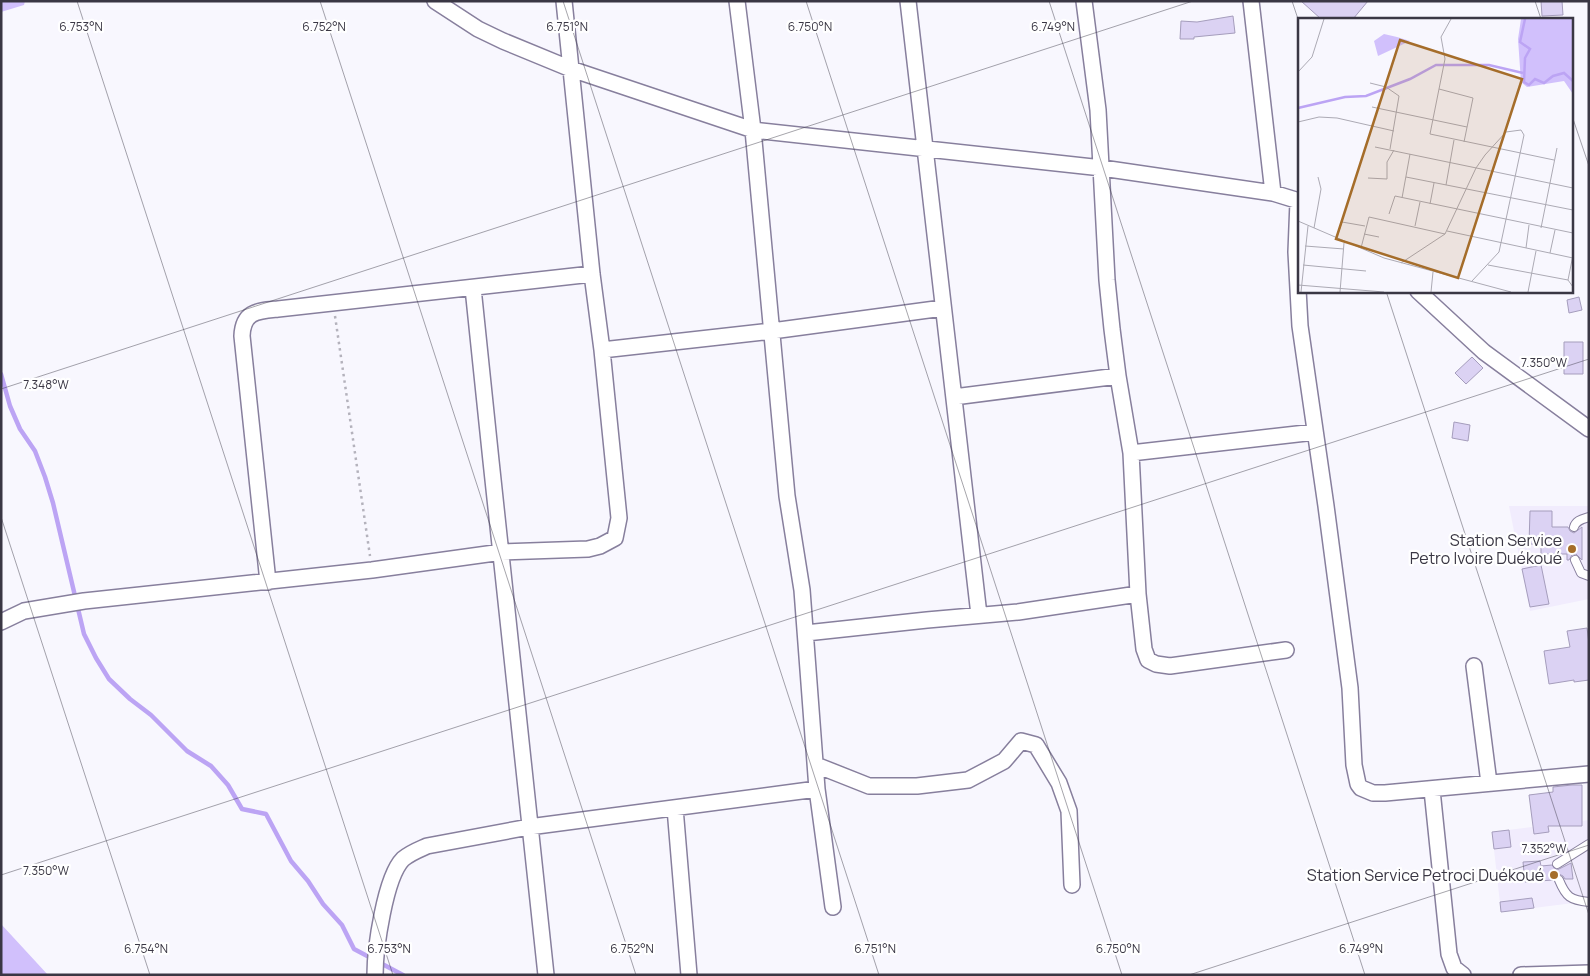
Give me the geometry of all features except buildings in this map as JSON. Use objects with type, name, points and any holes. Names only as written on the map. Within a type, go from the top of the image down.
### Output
[{"type":"street","points":[[435,1],[478,29],[503,41],[571,68],[753,130],[925,147],[1102,168],[1273,193],[1298,201],[1296,284],[1300,326],[1350,688],[1354,765],[1358,784],[1366,791],[1373,792],[1432,790],[1589,774]]},
{"type":"street","points":[[1,622],[35,608],[84,601],[372,570],[502,552],[588,549],[600,546],[614,538],[619,518],[564,1]]},
{"type":"street","points":[[737,1],[753,130],[787,496],[802,590],[817,789],[833,907]]},
{"type":"street","points":[[908,1],[979,616]]},
{"type":"street","points":[[1084,1],[1098,110],[1107,280],[1118,376],[1131,453],[1138,594],[1144,649],[1148,660],[1156,664],[1170,666],[1286,650]]},
{"type":"street","points":[[1250,1],[1273,193]]},
{"type":"street","points":[[268,582],[242,336],[243,327],[248,317],[255,312],[592,274]]},
{"type":"street","points":[[473,288],[546,975]]},
{"type":"street","points":[[1419,292],[1484,352],[1589,429]]},
{"type":"street","points":[[602,350],[772,332],[943,308]]},
{"type":"street","points":[[954,397],[1118,376]]},
{"type":"street","points":[[1131,453],[1315,432]]},
{"type":"street","points":[[806,633],[1018,612],[1138,594]]},
{"type":"street","points":[[1474,666],[1489,783]]},
{"type":"street","points":[[816,765],[869,786],[917,786],[968,780],[1004,761],[1020,741],[1036,745],[1059,783],[1068,811],[1072,886]]},
{"type":"street","points":[[376,975],[384,906],[391,883],[399,864],[415,851],[427,846],[529,827],[817,789]]},
{"type":"street","points":[[1432,790],[1449,954],[1454,968],[1463,975]]},
{"type":"street","points":[[675,808],[689,975]]},
{"type":"street","points":[[1521,975],[1589,972]]},
{"type":"lane","points":[[1574,527],[1579,520],[1589,517]]},
{"type":"lane","points":[[1575,560],[1581,573],[1589,576]]},
{"type":"lane","points":[[1557,864],[1589,844]]},
{"type":"lane","points":[[1559,880],[1568,896],[1573,899],[1589,902]]},
{"type":"path","points":[[333,303],[372,570]]},
{"type":"shaded area","points":[[1,1],[25,1],[24,5],[1,12]]},
{"type":"shaded area","points":[[1509,506],[1589,506],[1589,599],[1530,611]]},
{"type":"shaded area","points":[[1589,820],[1589,901],[1501,912],[1492,832]]},
{"type":"shaded area","points":[[1,924],[48,975],[1,975]]},
{"type":"waterway","points":[[1,374],[10,406],[20,429],[35,451],[45,477],[84,634],[109,679],[130,699],[151,715],[187,751],[211,766],[228,785],[242,809],[266,814],[291,861],[308,881],[323,904],[342,925],[354,949],[403,975]]},
{"type":"place","name":"Station Service Petro Ivoire Duékoué","points":[[1572,549]]},
{"type":"place","name":"Station Service Petroci Duékoué","points":[[1554,875]]}]
